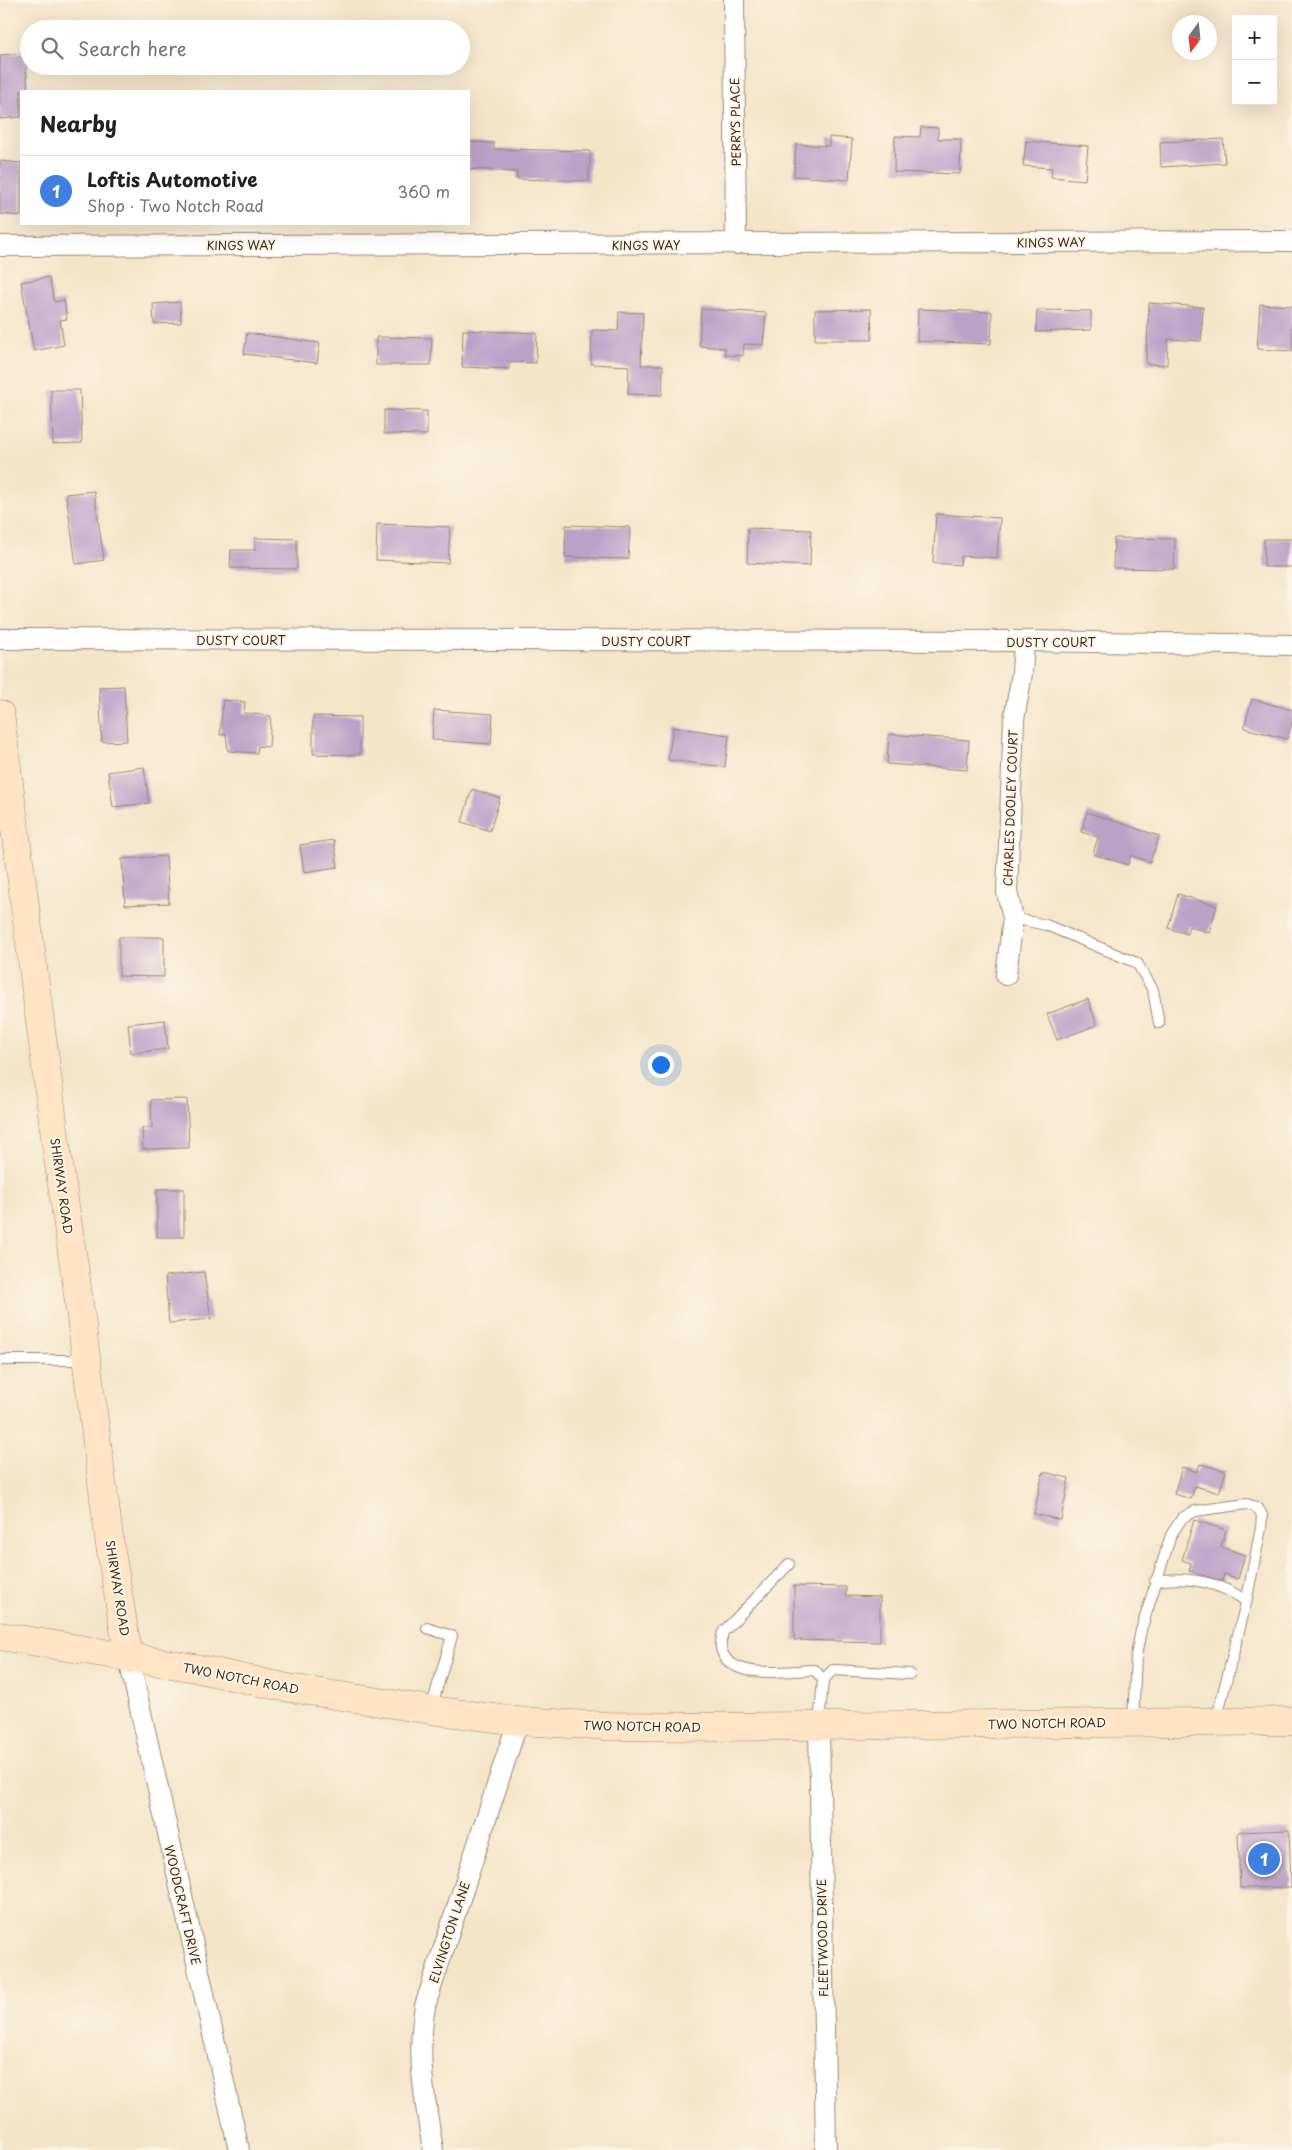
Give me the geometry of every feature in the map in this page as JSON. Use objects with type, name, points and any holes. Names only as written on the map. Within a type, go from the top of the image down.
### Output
[{"type":"street","name":"PERRYS PLACE","points":[[734,0],[736,244]]},
{"type":"street","name":"KINGS WAY","points":[[0,246],[1292,241]]},
{"type":"street","name":"DUSTY COURT","points":[[0,639],[1292,644]]},
{"type":"street","name":"CHARLES DOOLEY COURT","points":[[1006,975],[1013,918],[1007,892],[1007,846],[1014,719],[1022,674],[1024,642]]},
{"type":"street","name":"SHIRWAY ROAD","points":[[0,714],[110,1545],[129,1659]]},
{"type":"street","name":"TWO NOTCH ROAD","points":[[0,1636],[129,1659],[195,1668],[283,1686],[431,1710],[518,1721],[607,1726],[1292,1721]]},
{"type":"street","name":"WOODCRAFT DRIVE","points":[[129,1659],[239,2150]]},
{"type":"street","name":"ELVINGTON LANE","points":[[433,2150],[420,2075],[422,2023],[425,2006],[518,1721]]},
{"type":"street","name":"FLEETWOOD DRIVE","points":[[819,1725],[826,2150]]},
{"type":"lane","points":[[1013,918],[1046,925],[1137,963],[1153,990],[1159,1023]]},
{"type":"lane","points":[[0,1360],[86,1360]]},
{"type":"lane","points":[[1133,1722],[1136,1656],[1155,1581],[1171,1535],[1182,1518],[1196,1511],[1246,1504],[1257,1506],[1262,1515],[1246,1601],[1216,1721]]},
{"type":"lane","points":[[789,1564],[723,1632],[721,1648],[731,1664],[746,1672],[815,1670],[823,1680]]},
{"type":"lane","points":[[1155,1581],[1188,1578],[1230,1590],[1246,1601]]},
{"type":"lane","points":[[427,1628],[452,1636],[431,1710]]},
{"type":"lane","points":[[819,1725],[823,1680],[833,1670],[910,1674]]},
{"type":"building","points":[[20,53],[20,75],[27,75],[28,90],[20,90],[20,117],[0,119],[0,55]]},
{"type":"building","points":[[921,127],[938,128],[938,139],[961,139],[960,174],[894,172],[895,136],[920,137]]},
{"type":"building","points":[[829,137],[852,139],[849,180],[794,176],[796,144],[829,146]]},
{"type":"building","points":[[1223,139],[1225,163],[1161,167],[1160,142]]},
{"type":"building","points":[[1026,141],[1088,146],[1085,180],[1051,177],[1052,168],[1023,166]]},
{"type":"building","points":[[470,142],[494,143],[494,149],[590,151],[589,181],[517,179],[517,172],[470,169]]},
{"type":"building","points":[[0,161],[20,163],[20,216],[0,214]]},
{"type":"building","points":[[49,277],[54,302],[64,300],[67,319],[60,320],[64,345],[34,351],[21,282]]},
{"type":"building","points":[[180,302],[181,323],[154,324],[153,304]]},
{"type":"building","points":[[1149,303],[1203,307],[1201,341],[1168,339],[1167,365],[1146,364]]},
{"type":"building","points":[[1260,304],[1292,306],[1292,351],[1257,349]]},
{"type":"building","points":[[701,309],[766,313],[763,345],[744,344],[743,356],[725,355],[725,348],[699,346]]},
{"type":"building","points":[[871,309],[872,340],[815,340],[815,310]]},
{"type":"building","points":[[918,309],[992,312],[991,344],[917,341]]},
{"type":"building","points":[[1037,310],[1091,311],[1091,330],[1036,332]]},
{"type":"building","points":[[619,312],[643,313],[641,365],[663,365],[662,395],[628,394],[629,366],[591,364],[592,330],[618,331]]},
{"type":"building","points":[[463,330],[537,333],[536,363],[509,362],[509,369],[462,367]]},
{"type":"building","points":[[247,333],[320,343],[317,363],[244,354]]},
{"type":"building","points":[[376,337],[432,338],[431,365],[376,365]]},
{"type":"building","points":[[51,390],[80,390],[82,443],[53,444]]},
{"type":"building","points":[[384,410],[427,411],[427,435],[384,434]]},
{"type":"building","points":[[94,491],[104,560],[76,564],[66,494]]},
{"type":"building","points":[[936,514],[1000,518],[997,558],[961,556],[960,565],[933,563]]},
{"type":"building","points":[[377,524],[450,527],[448,563],[376,560]]},
{"type":"building","points":[[566,525],[630,527],[628,559],[565,557]]},
{"type":"building","points":[[748,528],[811,530],[810,566],[747,563]]},
{"type":"building","points":[[255,538],[297,539],[297,569],[230,568],[231,550],[255,550]]},
{"type":"building","points":[[1114,538],[1175,539],[1174,569],[1113,568]]},
{"type":"building","points":[[1264,539],[1292,539],[1292,567],[1264,567]]},
{"type":"building","points":[[124,686],[127,741],[102,742],[99,687]]},
{"type":"building","points":[[1252,699],[1292,710],[1292,722],[1287,739],[1244,728]]},
{"type":"building","points":[[223,700],[245,702],[244,713],[271,716],[269,747],[258,746],[257,753],[228,751],[226,734],[220,735]]},
{"type":"building","points":[[434,710],[493,714],[491,744],[432,740]]},
{"type":"building","points":[[313,716],[360,717],[360,755],[313,754]]},
{"type":"building","points":[[673,727],[729,735],[725,767],[668,760]]},
{"type":"building","points":[[889,734],[969,740],[967,770],[887,764]]},
{"type":"building","points":[[144,767],[149,803],[113,807],[108,772]]},
{"type":"building","points":[[472,789],[500,798],[490,831],[462,822]]},
{"type":"building","points":[[1087,812],[1159,836],[1150,862],[1131,855],[1128,865],[1093,854],[1098,837],[1081,832]]},
{"type":"building","points":[[334,840],[338,867],[304,872],[300,845]]},
{"type":"building","points":[[166,856],[169,903],[125,905],[122,859]]},
{"type":"building","points":[[1178,894],[1217,906],[1209,933],[1189,926],[1187,934],[1168,928]]},
{"type":"building","points":[[119,937],[164,937],[164,977],[119,976]]},
{"type":"building","points":[[1088,999],[1097,1025],[1057,1040],[1047,1014]]},
{"type":"building","points":[[165,1020],[168,1049],[131,1053],[128,1024]]},
{"type":"building","points":[[187,1099],[189,1148],[143,1149],[142,1128],[152,1128],[151,1100]]},
{"type":"building","points":[[157,1189],[184,1189],[184,1237],[157,1237]]},
{"type":"building","points":[[204,1272],[211,1319],[169,1323],[165,1276]]},
{"type":"building","points":[[1200,1464],[1226,1471],[1219,1493],[1195,1486],[1191,1499],[1174,1494],[1182,1467],[1197,1472]]},
{"type":"building","points":[[1043,1472],[1069,1478],[1061,1520],[1034,1514]]},
{"type":"building","points":[[1194,1520],[1226,1530],[1221,1547],[1245,1555],[1238,1579],[1224,1574],[1222,1581],[1189,1571],[1191,1563],[1182,1560]]},
{"type":"building","points":[[794,1586],[846,1587],[846,1596],[880,1597],[880,1642],[794,1640]]},
{"type":"building","points":[[1289,1830],[1291,1887],[1240,1888],[1238,1832]]},
{"type":"place","name":"Loftis Automotive","points":[[1264,1859]]}]
